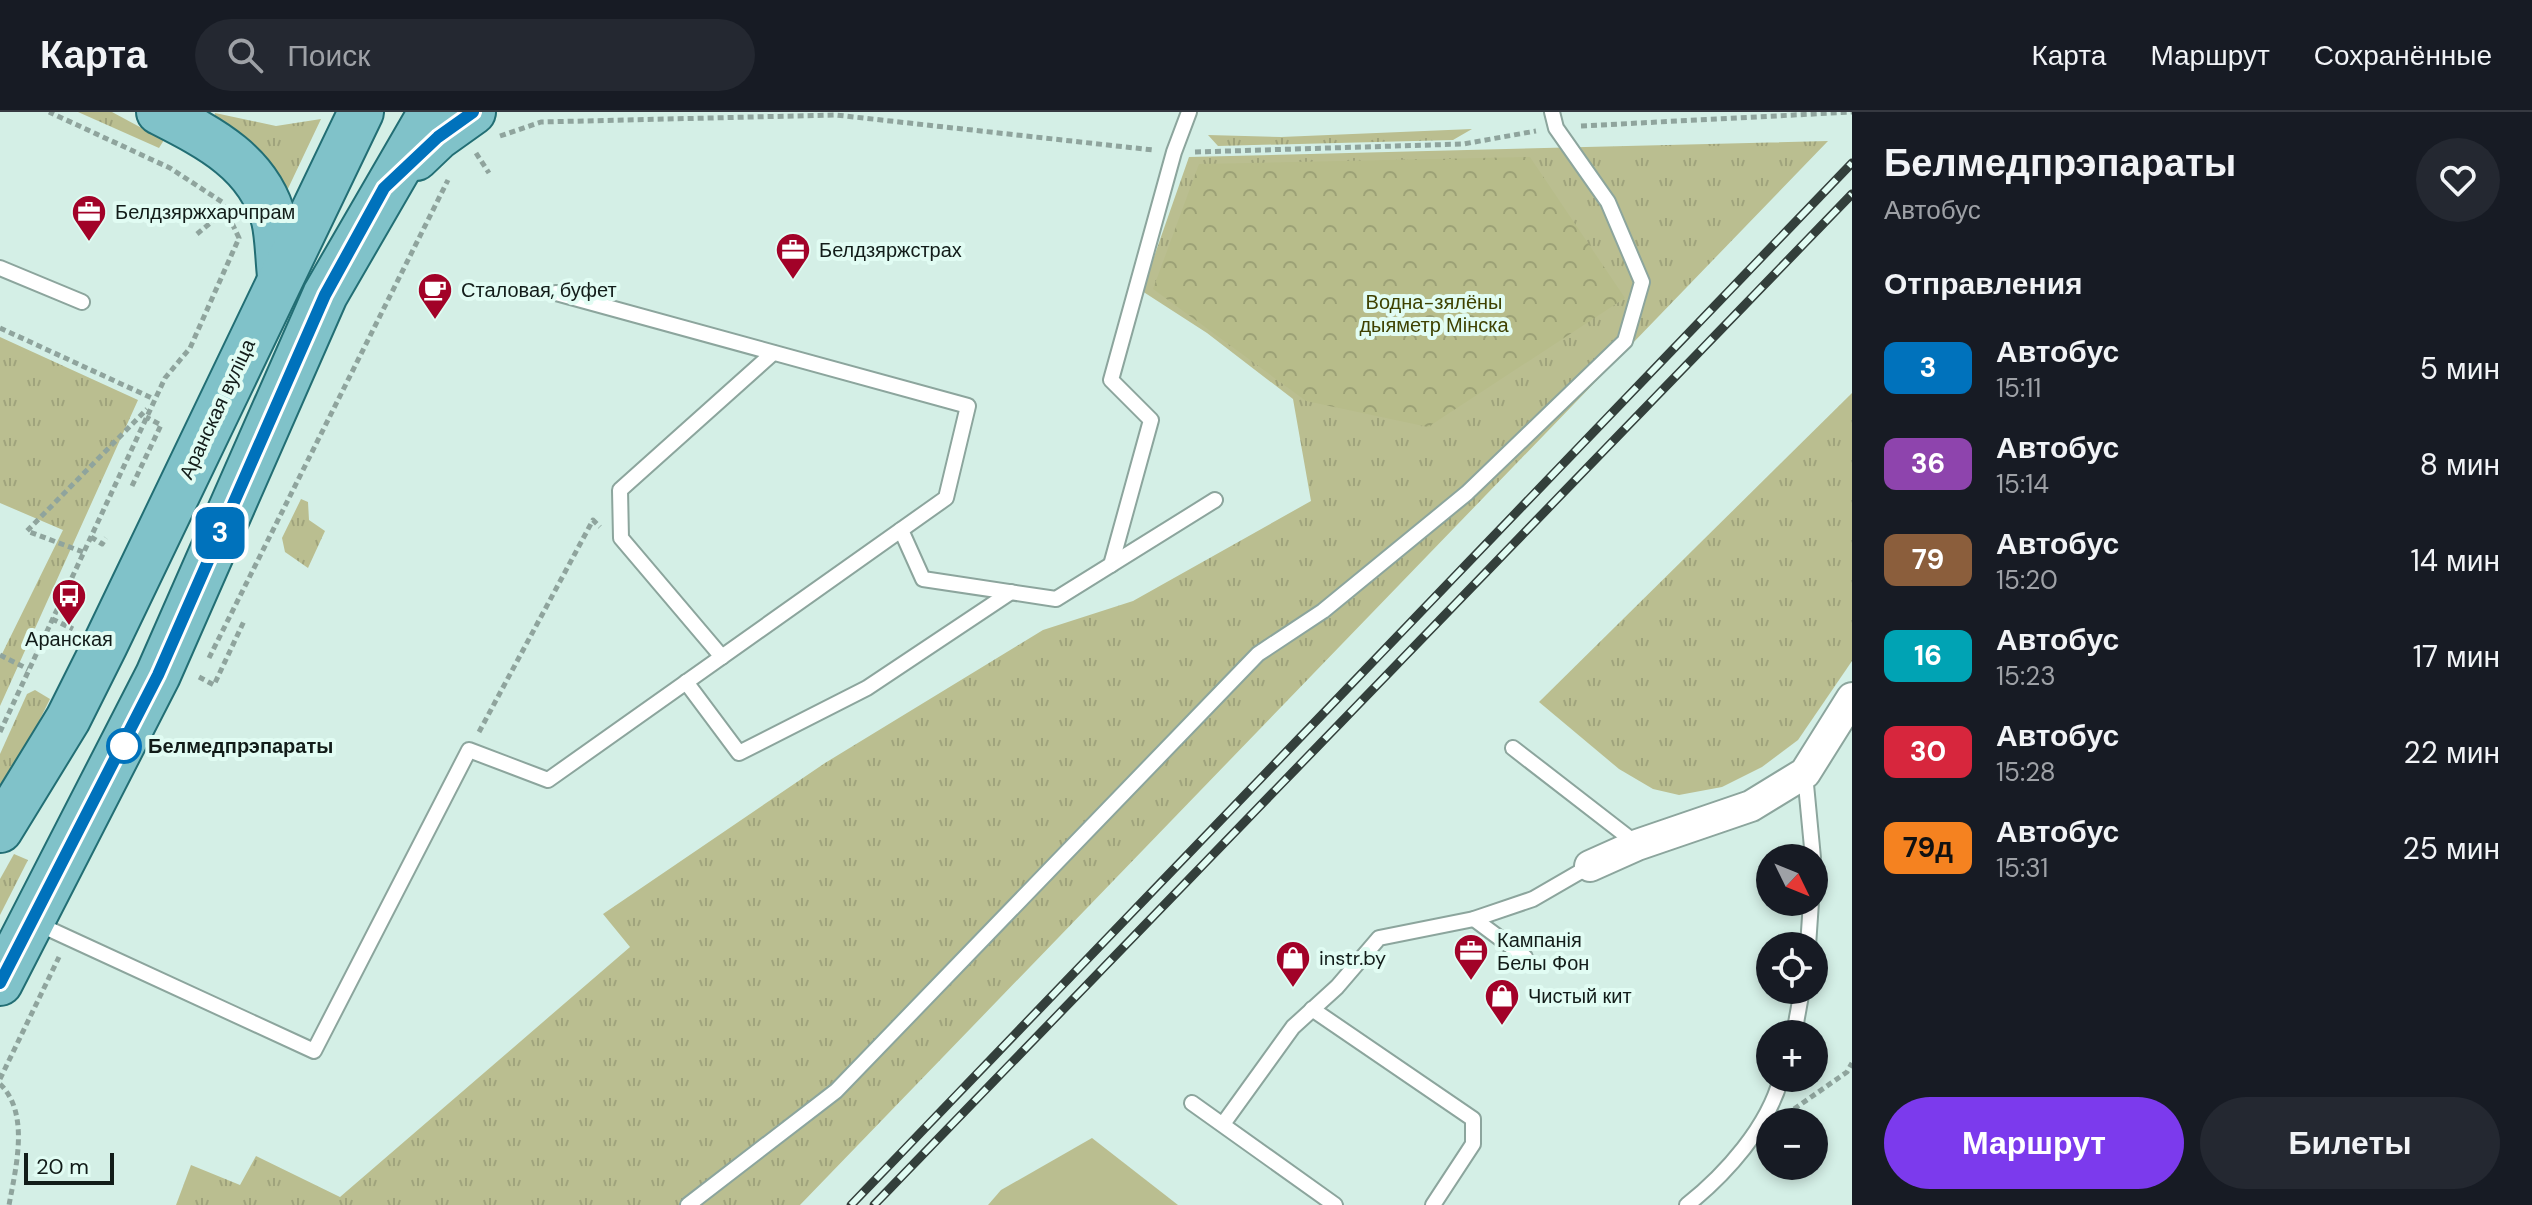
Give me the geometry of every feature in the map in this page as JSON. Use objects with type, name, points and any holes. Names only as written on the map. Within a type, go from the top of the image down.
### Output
[{"type":"main road","points":[[159,112],[232,153],[253,176],[274,219],[280,276]]},
{"type":"main road","name":"Аранская вуліца","points":[[0,830],[68,719],[361,112]]},
{"type":"main road","points":[[0,983],[50,929],[325,295],[384,188],[431,112]]},
{"type":"main road","points":[[384,188],[438,137],[481,137]]},
{"type":"street","points":[[1590,866],[1637,845],[1751,806],[1805,773],[1852,698]]},
{"type":"lane","points":[[1111,565],[1151,420],[1111,380],[1174,152],[1189,112]]},
{"type":"lane","points":[[688,1205],[836,1091],[1258,654],[1323,611],[1467,493],[1625,341],[1642,282],[1608,202],[1556,128],[1552,112]]},
{"type":"lane","points":[[0,268],[82,302]]},
{"type":"lane","points":[[50,929],[314,1051],[469,750],[548,780],[946,498],[968,406],[556,293]]},
{"type":"lane","points":[[722,657],[621,538],[620,490],[773,353]]},
{"type":"lane","points":[[901,530],[923,579],[1056,599],[1215,500]]},
{"type":"lane","points":[[686,682],[739,753],[867,688],[1011,592]]},
{"type":"lane","points":[[1513,748],[1637,845]]},
{"type":"lane","points":[[1805,773],[1812,844]]},
{"type":"lane","points":[[1223,1124],[1293,1027],[1337,987],[1379,938],[1474,919],[1533,899],[1590,866]]},
{"type":"lane","points":[[1474,919],[1525,957]]},
{"type":"lane","points":[[1312,1009],[1473,1119],[1473,1144],[1433,1205]]},
{"type":"lane","points":[[1687,1205],[1707,1189],[1749,1140],[1774,1092]]},
{"type":"lane","points":[[1192,1103],[1335,1205]]},
{"type":"path","points":[[0,732],[146,417],[165,378],[190,348],[239,238],[222,202],[170,168],[49,112]]},
{"type":"path","points":[[465,159],[481,137],[541,122],[836,115],[1174,152],[1463,144],[1556,128],[1852,112]]},
{"type":"path","points":[[481,137],[489,173]]},
{"type":"path","points":[[245,619],[214,685],[199,677],[455,166]]},
{"type":"path","points":[[197,234],[226,210]]},
{"type":"path","points":[[0,328],[154,402]]},
{"type":"path","points":[[83,552],[27,531],[154,402]]},
{"type":"path","points":[[132,486],[161,425],[146,417]]},
{"type":"path","points":[[469,750],[593,520],[603,531]]},
{"type":"path","points":[[91,537],[102,544],[106,538]]},
{"type":"path","points":[[252,573],[259,577]]},
{"type":"path","points":[[0,655],[28,669]]},
{"type":"path","points":[[9,1205],[19,1121],[11,1095],[0,1082],[50,929]]},
{"type":"path","points":[[1795,1108],[1847,1072],[1852,1063]]},
{"type":"green space","points":[[78,112],[112,112],[164,140],[159,148]]},
{"type":"green space","points":[[215,113],[276,126],[321,119],[284,197],[213,122]]},
{"type":"green space","points":[[1472,129],[1453,140],[1218,146],[1208,135],[1281,137]]},
{"type":"green space","name":"Водна-зялёны дыяметр Мінска","points":[[1828,141],[800,1205],[176,1205],[191,1165],[240,1185],[256,1156],[340,1197],[630,947],[603,914],[825,763],[1043,630],[1133,601],[1311,501],[1293,399],[1207,333],[1142,291],[1189,157]]},
{"type":"green space","points":[[1530,157],[1625,298],[1428,427],[1306,401],[1153,289],[1199,164]]},
{"type":"green space","points":[[0,337],[138,400],[0,706],[0,658],[63,530],[0,503]]},
{"type":"green space","points":[[1852,393],[1852,661],[1798,740],[1762,767],[1722,787],[1679,795],[1653,789],[1619,769],[1539,702]]},
{"type":"green space","points":[[301,499],[308,502],[309,520],[325,531],[308,568],[285,552],[282,538]]},
{"type":"green space","points":[[35,690],[50,699],[0,800],[0,754],[27,694]]},
{"type":"green space","points":[[14,854],[28,860],[0,915],[0,879]]},
{"type":"green space","points":[[1092,1138],[1178,1205],[988,1205],[1001,1190]]},
{"type":"railway","points":[[851,1205],[1852,163]]},
{"type":"railway","points":[[874,1205],[1852,194]]},
{"type":"bus line","name":"3","points":[[0,983],[158,675],[325,295],[384,188],[438,137],[473,112]]},
{"type":"place","name":"Белдзяржхарчпрам","points":[[89,243]]},
{"type":"place","name":"Белдзяржстрах","points":[[793,281]]},
{"type":"place","name":"Сталовая, буфет","points":[[435,321]]},
{"type":"place","name":"Аранская","points":[[69,627]]},
{"type":"place","name":"Белмедпрэпараты","points":[[124,746]]},
{"type":"place","name":"Кампанія Белы Фон","points":[[1471,982]]},
{"type":"place","name":"instr.by","points":[[1293,989]]},
{"type":"place","name":"Чистый кит","points":[[1502,1027]]}]
